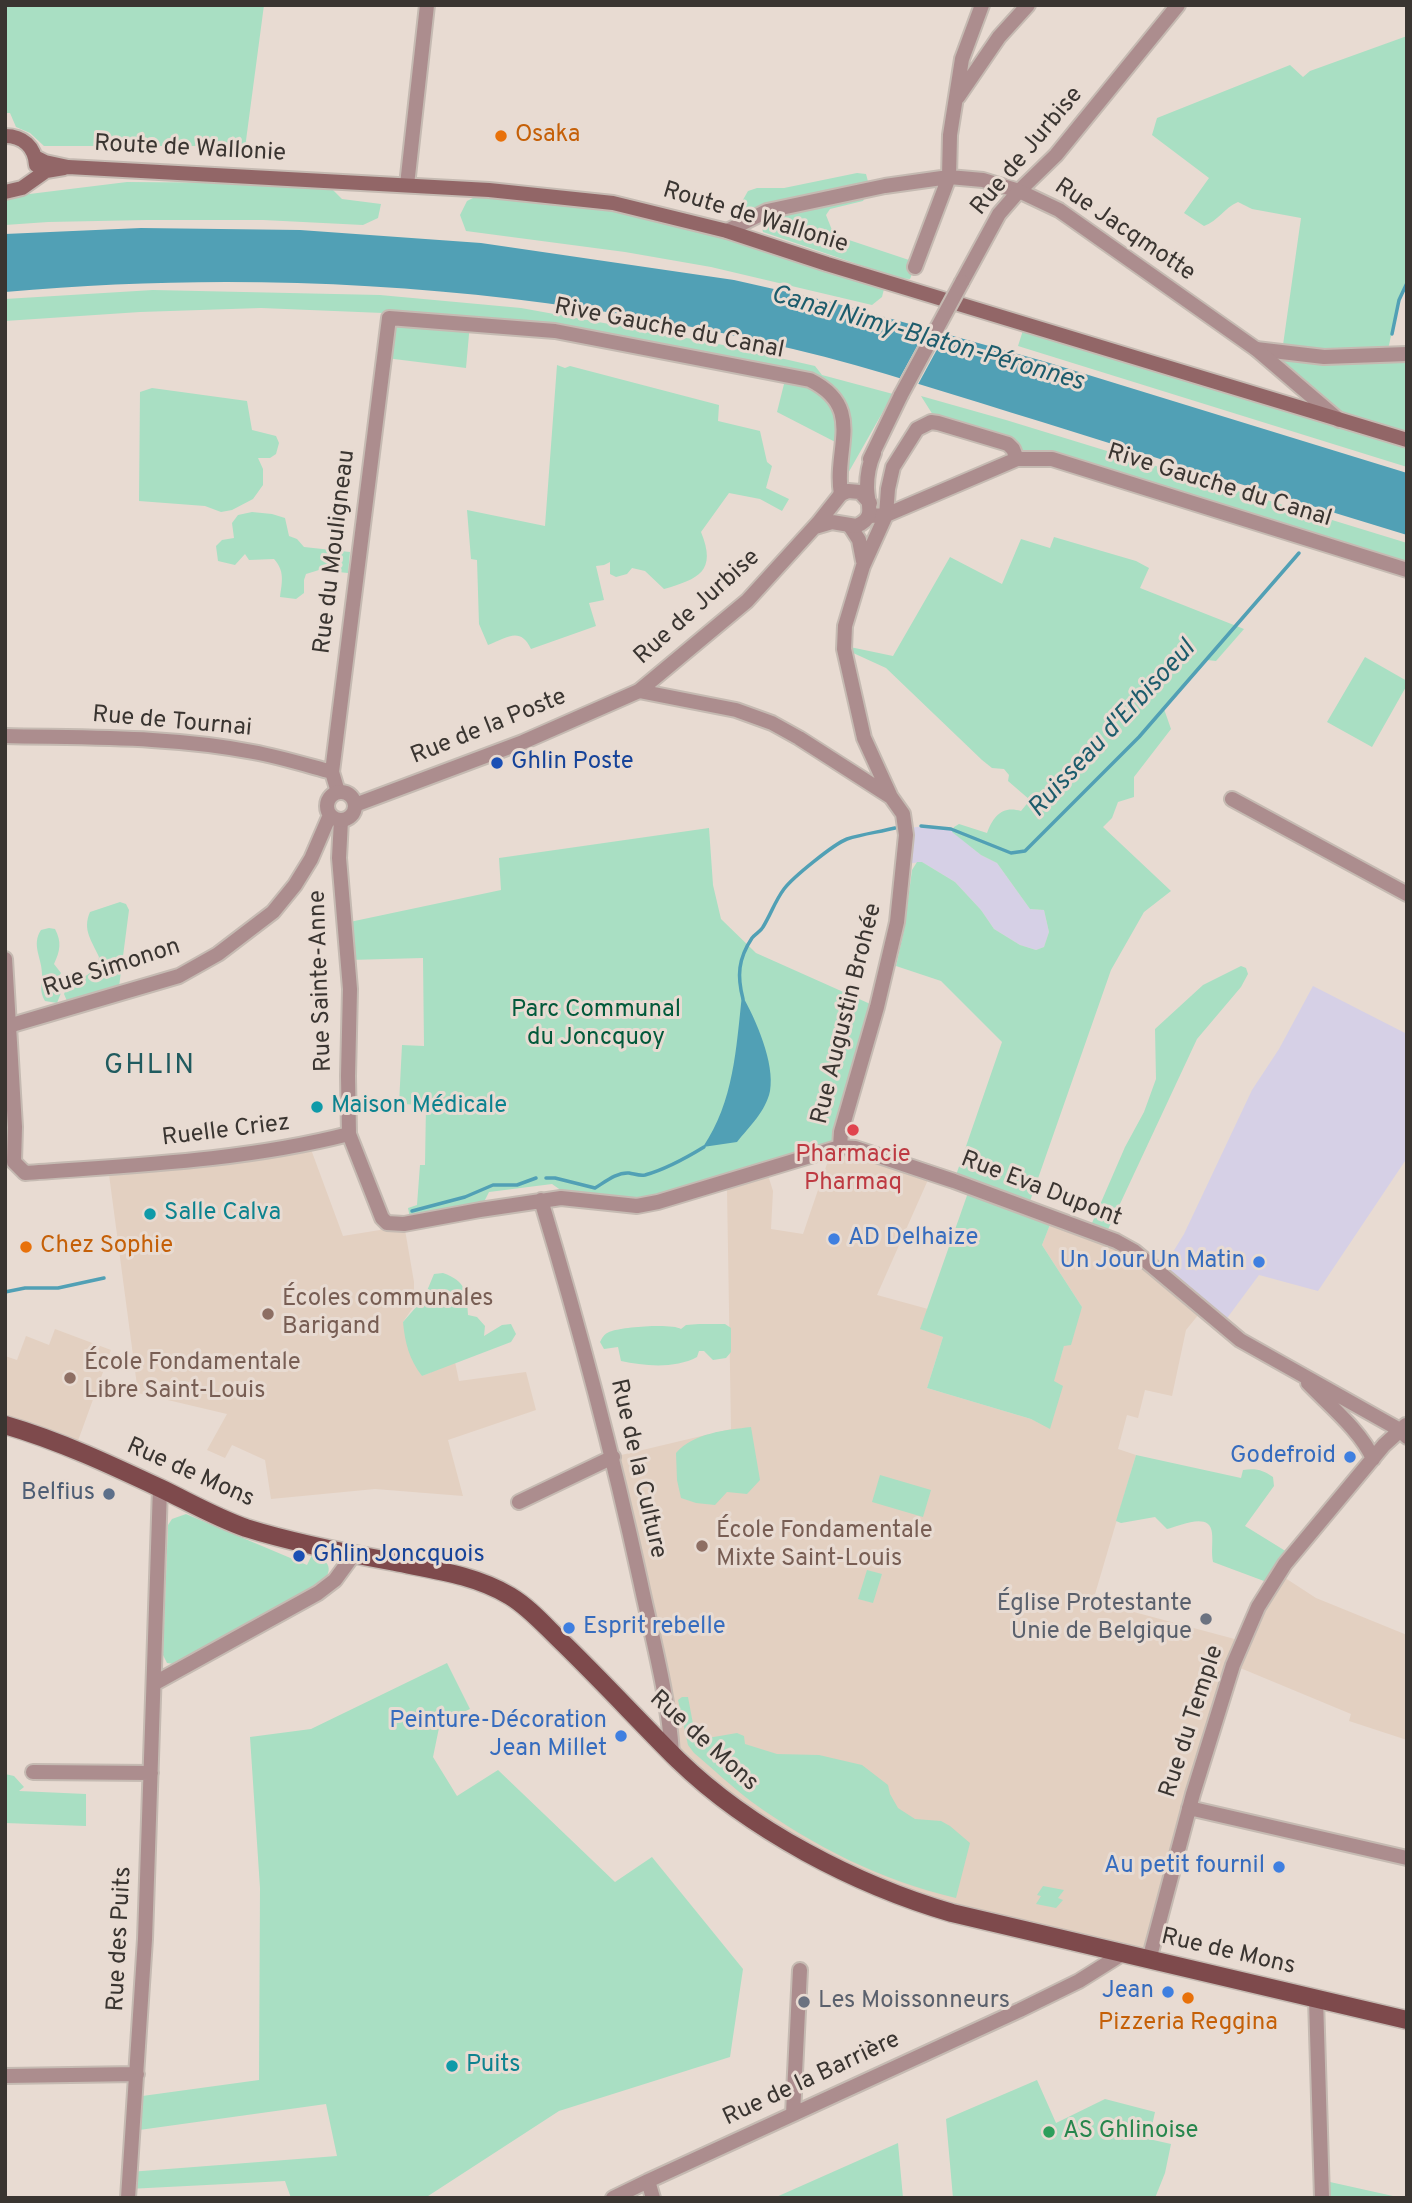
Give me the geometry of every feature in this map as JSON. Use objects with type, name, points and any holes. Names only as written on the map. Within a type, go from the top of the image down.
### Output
[{"type":"main road","points":[[5,136],[18,137],[26,142],[35,157],[36,166],[29,182]]},
{"type":"main road","points":[[35,157],[68,167]]},
{"type":"main road","name":"Route de Wallonie","points":[[68,167],[407,185],[588,199],[639,209],[727,231],[851,272],[1407,440]]},
{"type":"main road","points":[[5,192],[14,191],[46,171],[68,167]]},
{"type":"main road","name":"Rue de Mons","points":[[5,1425],[75,1449],[245,1527],[354,1554],[461,1576],[510,1596],[581,1661],[671,1753],[747,1815],[813,1856],[862,1881],[952,1913],[1407,2020]]},
{"type":"street","points":[[407,185],[427,5]]},
{"type":"street","points":[[915,267],[950,177],[950,135],[962,59],[982,5]]},
{"type":"street","points":[[955,101],[999,37],[1028,5]]},
{"type":"street","name":"Rue de Jurbise","points":[[639,691],[747,601],[842,496],[874,453],[901,396],[999,214],[1056,155],[1179,7]]},
{"type":"street","name":"Rue Jacqmotte","points":[[727,231],[767,211],[885,186],[950,177],[983,180],[1019,191],[1059,209],[1256,349],[1340,420]]},
{"type":"street","name":"Rive Gauche du Canal","points":[[389,318],[555,331],[810,380],[824,387],[835,398],[845,423],[838,471],[842,496]]},
{"type":"street","name":"Rue du Mouligneau","points":[[338,792],[332,772],[389,318]]},
{"type":"street","points":[[1256,349],[1324,357],[1407,354]]},
{"type":"street","points":[[886,516],[893,467],[917,429],[923,425],[938,423],[1008,444],[1017,459]]},
{"type":"street","points":[[815,527],[832,522],[862,524],[869,509],[867,476],[874,453]]},
{"type":"street","name":"Rive Gauche du Canal","points":[[869,509],[886,516],[1017,459],[1052,459],[1407,570]]},
{"type":"street","points":[[863,566],[859,540],[836,515],[842,496],[860,492],[869,509]]},
{"type":"street","name":"Rue Augustin Brohée","points":[[839,1147],[897,922],[906,826],[903,814],[891,797],[864,738],[844,649],[845,626],[863,566],[886,516]]},
{"type":"street","points":[[639,691],[736,710],[772,723],[891,797]]},
{"type":"street","name":"Rue de la Poste","points":[[355,804],[523,742],[639,691]]},
{"type":"street","name":"Rue de Tournai","points":[[5,736],[190,743],[254,752],[332,772]]},
{"type":"street","points":[[338,792],[348,793],[355,804],[353,814],[336,818],[327,803],[330,797],[338,792]]},
{"type":"street","points":[[1232,799],[1407,894]]},
{"type":"street","name":"Rue Simonon","points":[[7,1026],[179,976],[218,954],[273,912],[295,886],[336,818]]},
{"type":"street","name":"Rue Sainte-Anne","points":[[336,818],[350,989],[349,1134],[382,1218],[387,1223],[404,1224],[541,1200]]},
{"type":"street","points":[[5,959],[15,1127],[10,1162]]},
{"type":"street","name":"Ruelle Criez","points":[[10,1162],[25,1173],[108,1167],[248,1155],[349,1134]]},
{"type":"street","points":[[541,1200],[572,1198],[637,1206],[839,1147]]},
{"type":"street","name":"Rue Eva Dupont","points":[[839,1147],[855,1148],[915,1167],[1116,1241],[1134,1251],[1240,1340],[1405,1430]]},
{"type":"street","name":"Rue de la Culture","points":[[541,1200],[582,1337],[613,1457],[667,1707],[671,1753]]},
{"type":"street","points":[[1297,1372],[1358,1436],[1370,1450],[1373,1459]]},
{"type":"street","name":"Rue du Temple","points":[[1149,1960],[1189,1808],[1233,1665],[1258,1607],[1285,1564],[1373,1459],[1405,1430]]},
{"type":"street","points":[[519,1502],[613,1457]]},
{"type":"street","name":"Rue des Puits","points":[[128,2198],[137,2074],[151,1773],[160,1488]]},
{"type":"street","points":[[155,1683],[318,1593],[335,1580],[354,1554]]},
{"type":"street","points":[[33,1772],[151,1773]]},
{"type":"street","points":[[1189,1808],[1407,1858]]},
{"type":"street","name":"Rue de la Barrière","points":[[613,2198],[1031,2005],[1101,1969],[1122,1954]]},
{"type":"street","points":[[793,2114],[800,1970]]},
{"type":"street","points":[[1316,1999],[1322,2198]]},
{"type":"street","points":[[5,2076],[137,2074]]},
{"type":"street","points":[[648,2181],[653,2198]]},
{"type":"shaded area","points":[[930,826],[951,829],[981,855],[997,863],[1030,909],[1044,910],[1049,932],[1044,947],[1036,950],[1020,945],[994,929],[981,910],[955,882],[922,862],[904,864],[906,828]]},
{"type":"shaded area","points":[[1313,986],[1407,1034],[1407,1158],[1318,1291],[1259,1275],[1222,1325],[1160,1273],[1184,1234],[1252,1090],[1279,1049]]},
{"type":"shaded area","name":"Écoles communales Barigand","points":[[309,1144],[343,1236],[380,1230],[387,1223],[404,1224],[414,1282],[414,1306],[403,1322],[422,1376],[455,1362],[459,1381],[526,1372],[536,1410],[448,1440],[463,1496],[375,1489],[271,1499],[265,1460],[232,1445],[225,1458],[207,1450],[227,1414],[138,1393],[108,1167]]},
{"type":"shaded area","points":[[832,1149],[931,1173],[877,1295],[928,1309],[921,1329],[943,1337],[927,1388],[1031,1419],[1050,1428],[1053,1382],[1064,1346],[1082,1307],[1042,1245],[1053,1217],[1105,1236],[1199,1314],[1186,1330],[1172,1396],[1145,1390],[1138,1418],[1127,1415],[1118,1449],[1136,1455],[1093,1601],[1242,1641],[1279,1574],[1316,1598],[1407,1635],[1407,1740],[1349,1721],[1351,1714],[1233,1665],[1149,1960],[1009,1928],[824,1862],[679,1761],[613,1457],[731,1429],[727,1189],[768,1175],[773,1191],[771,1229],[803,1234]]},
{"type":"shaded area","name":"École Fondamentale Libre Saint-Louis","points":[[55,1329],[111,1350],[75,1449],[5,1425],[5,1356],[17,1360],[26,1336],[49,1345]]},
{"type":"green space","points":[[5,5],[264,5],[245,148],[44,146],[30,133],[16,127],[10,113],[5,113]]},
{"type":"green space","points":[[1407,36],[1407,283],[1399,300],[1387,354],[1407,354],[1407,467],[1018,346],[1025,324],[1338,419],[1259,350],[1282,352],[1301,218],[1252,209],[1238,202],[1204,226],[1184,213],[1209,178],[1152,135],[1157,118],[1290,65],[1303,77],[1310,71]]},
{"type":"green space","points":[[857,173],[866,174],[870,189],[863,201],[830,209],[826,215],[832,230],[843,238],[909,260],[913,264],[910,279],[898,278],[763,232],[761,224],[767,212],[745,222],[740,205],[748,191],[757,188],[784,188]]},
{"type":"green space","points":[[127,182],[253,183],[333,190],[342,199],[381,204],[378,218],[363,225],[263,220],[147,220],[5,225],[5,197]]},
{"type":"green space","points":[[489,190],[588,199],[875,279],[884,289],[882,297],[872,305],[711,267],[625,252],[466,231],[460,215],[467,201]]},
{"type":"green space","points":[[153,290],[380,295],[521,308],[714,343],[815,366],[822,375],[893,394],[847,475],[843,446],[777,412],[786,376],[470,323],[466,368],[394,359],[385,357],[389,318],[383,313],[261,308],[140,312],[5,321],[5,299]]},
{"type":"green space","points":[[557,365],[565,368],[570,366],[719,405],[718,421],[760,431],[767,462],[772,466],[766,488],[789,499],[782,511],[760,499],[729,493],[701,532],[707,556],[706,565],[695,577],[664,589],[645,571],[632,568],[627,574],[616,577],[610,574],[610,562],[596,566],[604,600],[589,603],[596,626],[531,649],[527,642],[518,636],[507,637],[488,645],[479,624],[477,560],[471,559],[467,510],[545,526]]},
{"type":"green space","points":[[152,388],[247,401],[252,430],[276,436],[279,443],[276,454],[270,458],[258,458],[263,469],[263,485],[253,499],[232,510],[221,512],[205,506],[139,501],[140,392]]},
{"type":"green space","points":[[921,396],[1407,543],[1407,570],[1028,457],[1013,449],[938,423]]},
{"type":"green space","points":[[252,512],[285,518],[289,536],[297,539],[304,547],[350,552],[348,573],[319,570],[306,574],[304,593],[296,599],[280,597],[281,572],[274,559],[249,560],[245,554],[235,565],[218,561],[216,546],[222,540],[234,538],[232,523],[238,515]]},
{"type":"green space","points":[[1054,537],[1136,561],[1149,568],[1140,588],[1244,629],[1216,661],[1207,660],[1164,709],[1171,729],[1134,777],[1134,797],[1118,802],[1112,818],[1103,827],[1171,891],[1144,912],[1111,970],[1028,1207],[1053,1217],[1042,1245],[1082,1307],[1071,1345],[1064,1346],[1054,1381],[1063,1386],[1050,1429],[1031,1419],[927,1388],[943,1337],[920,1329],[970,1187],[954,1181],[1002,1042],[941,981],[896,966],[912,870],[917,862],[922,862],[955,882],[981,910],[994,929],[1020,945],[1036,950],[1044,947],[1049,932],[1044,910],[1030,909],[997,863],[981,855],[952,832],[959,824],[987,833],[999,814],[1009,810],[1021,811],[1030,800],[1008,781],[1009,775],[1004,769],[992,768],[982,760],[886,668],[851,652],[850,647],[893,656],[950,557],[1002,584],[1021,539],[1050,548]]},
{"type":"green space","points":[[1365,657],[1407,681],[1372,747],[1327,722]]},
{"type":"green space","name":"Parc Communal du Joncquoy","points":[[709,828],[713,885],[721,919],[756,953],[877,1007],[840,1147],[658,1202],[572,1198],[552,1184],[489,1192],[480,1210],[411,1223],[408,1208],[417,1205],[420,1165],[425,1165],[426,1105],[399,1104],[402,1045],[424,1046],[423,958],[349,960],[345,923],[501,890],[499,858]]},
{"type":"green space","points":[[120,902],[126,904],[129,910],[119,987],[71,1003],[67,1001],[64,994],[68,985],[91,972],[99,957],[87,930],[90,912]]},
{"type":"green space","points":[[55,929],[59,942],[54,964],[61,973],[54,984],[61,993],[57,1003],[45,1001],[41,991],[42,968],[37,941],[41,930]]},
{"type":"green space","points":[[1241,966],[1246,968],[1248,974],[1241,987],[1197,1039],[1105,1236],[1089,1230],[1125,1147],[1144,1112],[1156,1079],[1155,1029],[1203,985]]},
{"type":"green space","points":[[434,1274],[451,1276],[464,1288],[468,1315],[477,1317],[485,1326],[484,1336],[502,1325],[511,1324],[516,1334],[511,1342],[422,1376],[408,1350],[403,1322],[424,1298]]},
{"type":"green space","points":[[725,1324],[731,1328],[731,1352],[726,1358],[713,1360],[704,1351],[699,1351],[697,1357],[679,1363],[639,1364],[621,1361],[618,1347],[604,1349],[600,1342],[606,1334],[618,1330],[658,1326],[681,1329],[686,1325]]},
{"type":"green space","points":[[751,1427],[760,1480],[747,1494],[727,1492],[715,1505],[681,1498],[676,1453],[683,1446],[701,1437]]},
{"type":"green space","points":[[1136,1455],[1241,1478],[1243,1470],[1252,1469],[1273,1477],[1274,1486],[1245,1526],[1292,1555],[1272,1584],[1213,1562],[1212,1533],[1206,1523],[1200,1521],[1167,1529],[1155,1517],[1121,1523],[1116,1521]]},
{"type":"green space","points":[[880,1475],[931,1490],[923,1517],[872,1502]]},
{"type":"green space","points":[[186,1514],[307,1565],[312,1555],[327,1564],[328,1573],[317,1587],[174,1664],[167,1663],[163,1655],[168,1525],[172,1519]]},
{"type":"green space","points":[[867,1570],[882,1574],[873,1603],[858,1599]]},
{"type":"green space","points":[[447,1663],[470,1709],[440,1723],[433,1757],[457,1796],[498,1770],[615,1882],[652,1857],[743,1969],[730,2057],[559,2111],[425,2198],[291,2198],[285,2181],[128,2189],[129,2172],[337,2156],[326,2104],[132,2131],[135,2097],[259,2080],[260,1888],[250,1737],[311,1729]]},
{"type":"green space","points":[[688,1697],[696,1740],[737,1733],[744,1736],[745,1744],[777,1754],[819,1755],[862,1765],[888,1785],[898,1808],[915,1819],[941,1821],[950,1826],[970,1843],[956,1898],[901,1882],[849,1860],[799,1833],[752,1802],[688,1745],[678,1700]]},
{"type":"green space","points":[[5,1774],[14,1776],[24,1787],[19,1791],[86,1794],[86,1826],[5,1823]]},
{"type":"green space","points":[[1043,1886],[1064,1890],[1058,1898],[1063,1900],[1056,1908],[1036,1904],[1041,1896],[1037,1895]]},
{"type":"green space","name":"AS Ghlinoise","points":[[1037,2080],[1056,2123],[1105,2099],[1155,2112],[1149,2139],[1171,2144],[1165,2173],[1155,2198],[953,2198],[946,2119]]},
{"type":"green space","points":[[898,2143],[903,2198],[774,2198]]},
{"type":"green space","points":[[1322,2180],[1330,2182],[1402,2198],[1322,2198]]},
{"type":"water","name":"Canal Nimy-Blaton-Péronnes","points":[[141,228],[300,230],[481,243],[734,280],[827,301],[1043,361],[1407,473],[1407,535],[856,365],[696,328],[598,311],[500,297],[302,283],[104,285],[5,292],[5,234]]},
{"type":"water","points":[[742,995],[767,1055],[770,1091],[761,1112],[737,1142],[703,1147],[721,1111],[732,1074]]},
{"type":"pier","points":[[928,326],[947,331],[916,388],[897,383]]},
{"type":"waterway","points":[[1392,334],[1399,300],[1407,283]]},
{"type":"waterway","name":"Ruisseau d'Erbisoeul","points":[[921,826],[951,829],[1011,853],[1025,851],[1139,737],[1299,553]]},
{"type":"waterway","name":"Ruisseau d'Erbisoeul","points":[[743,999],[740,983],[741,960],[784,889],[814,861],[841,842],[895,828]]},
{"type":"waterway","name":"Ruisseau d'Erbisoeul","points":[[546,1178],[595,1188],[620,1174],[643,1175],[661,1170],[704,1147]]},
{"type":"waterway","name":"Ruisseau d'Erbisoeul","points":[[412,1211],[465,1197],[493,1185],[517,1185],[536,1178]]},
{"type":"waterway","name":"Ruisseau d'Erbisoeul","points":[[5,1292],[25,1288],[58,1288],[104,1278]]},
{"type":"place","name":"Osaka","points":[[501,136]]},
{"type":"place","name":"Ghlin Poste","points":[[497,763]]},
{"type":"place","name":"Maison Médicale","points":[[317,1107]]},
{"type":"place","name":"Pharmacie Pharmaq","points":[[853,1130]]},
{"type":"place","name":"Salle Calva","points":[[150,1214]]},
{"type":"place","name":"AD Delhaize","points":[[834,1239]]},
{"type":"place","name":"Chez Sophie","points":[[26,1247]]},
{"type":"place","name":"Un Jour Un Matin","points":[[1259,1262]]},
{"type":"place","name":"Écoles communales Barigand","points":[[268,1314]]},
{"type":"place","name":"École Fondamentale Libre Saint-Louis","points":[[70,1378]]},
{"type":"place","name":"Godefroid","points":[[1350,1457]]},
{"type":"place","name":"Belfius","points":[[109,1494]]},
{"type":"place","name":"École Fondamentale Mixte Saint-Louis","points":[[702,1546]]},
{"type":"place","name":"Ghlin Joncquois","points":[[299,1556]]},
{"type":"place","name":"Église Protestante Unie de Belgique","points":[[1206,1619]]},
{"type":"place","name":"Esprit rebelle","points":[[569,1628]]},
{"type":"place","name":"Peinture-Décoration Jean Millet","points":[[621,1736]]},
{"type":"place","name":"Au petit fournil","points":[[1279,1867]]},
{"type":"place","name":"Jean","points":[[1168,1992]]},
{"type":"place","name":"Pizzeria Reggina","points":[[1188,1998]]},
{"type":"place","name":"Les Moissonneurs","points":[[804,2002]]},
{"type":"place","name":"Puits","points":[[452,2066]]},
{"type":"place","name":"AS Ghlinoise","points":[[1049,2132]]},
{"type":"district","name":"GHLIN","points":[[150,1067]]}]
